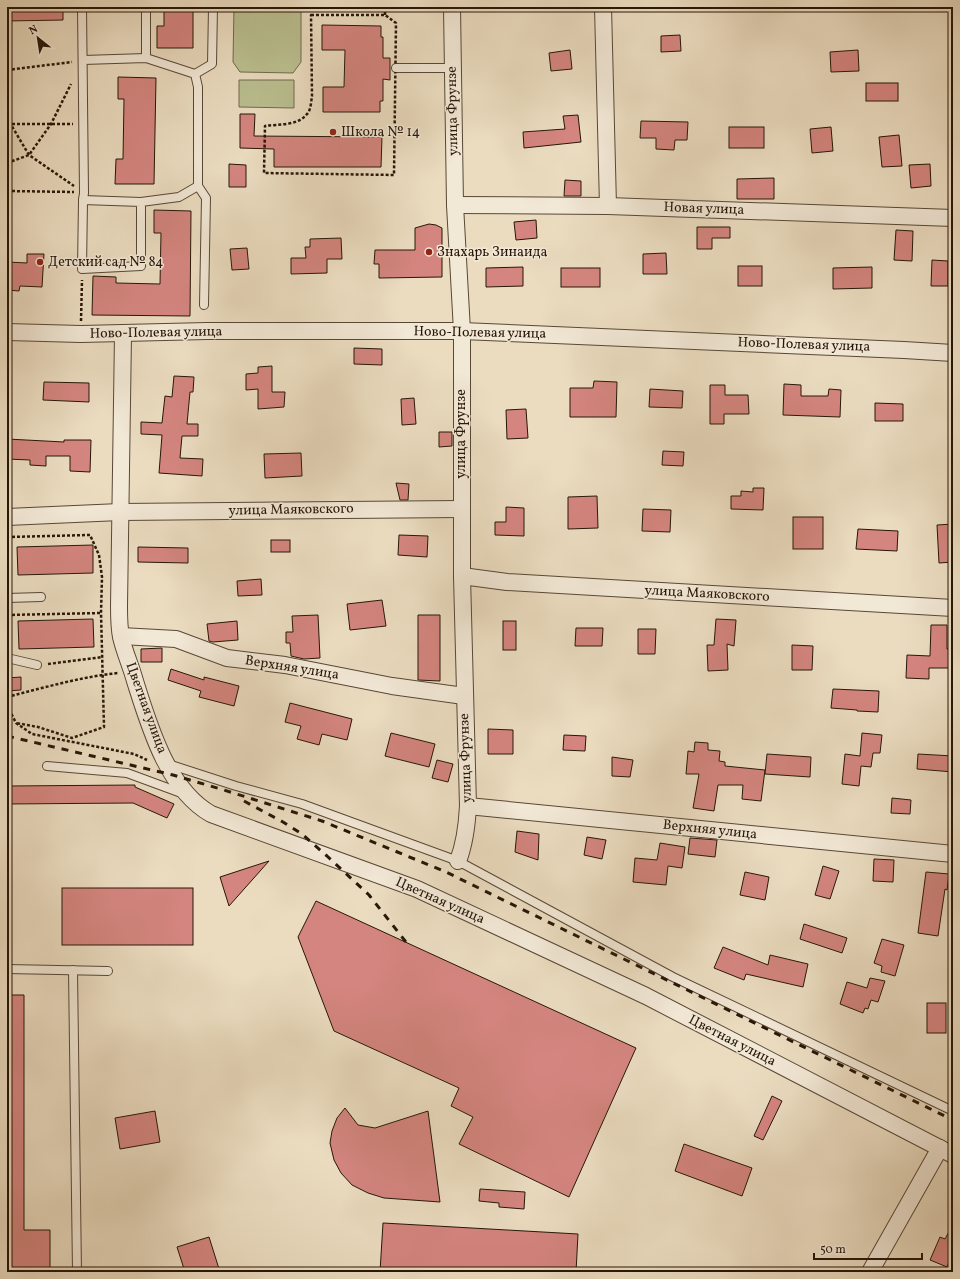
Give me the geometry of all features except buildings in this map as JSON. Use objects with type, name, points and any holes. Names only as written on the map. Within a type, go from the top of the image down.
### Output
[{"type":"street","name":"улица Фрунзе","points":[[452,7],[455,205],[462,331],[461,509],[464,696],[468,806],[467,827],[458,861]]},
{"type":"street","points":[[603,7],[608,206]]},
{"type":"street","name":"Новая улица","points":[[455,205],[608,206],[953,218]]},
{"type":"street","name":"Ново-Полевая улица","points":[[7,332],[123,334],[215,331],[462,331],[953,353]]},
{"type":"street","points":[[120,512],[123,334]]},
{"type":"street","name":"улица Маяковского","points":[[7,517],[120,512],[461,509]]},
{"type":"street","name":"Цветная улица","points":[[120,512],[119,606],[121,636],[148,721],[167,764],[188,796],[201,808],[211,814],[417,889],[646,996],[946,1152]]},
{"type":"street","name":"улица Маяковского","points":[[462,576],[507,582],[953,608]]},
{"type":"street","name":"Верхняя улица","points":[[121,636],[176,638],[227,658],[285,665],[392,686],[464,696]]},
{"type":"street","name":"Верхняя улица","points":[[468,806],[953,854]]},
{"type":"street","points":[[870,1272],[946,1152]]},
{"type":"lane","points":[[82,7],[84,197],[82,269],[141,266],[141,202]]},
{"type":"lane","points":[[146,7],[146,58]]},
{"type":"lane","points":[[83,60],[146,58],[195,74],[212,64],[213,7]]},
{"type":"lane","points":[[396,68],[453,68]]},
{"type":"lane","points":[[195,74],[198,87],[198,186],[206,198],[204,305]]},
{"type":"lane","points":[[84,197],[141,202],[179,197],[198,186]]},
{"type":"lane","points":[[7,598],[41,597]]},
{"type":"lane","points":[[7,658],[37,665]]},
{"type":"lane","points":[[167,764],[236,786],[302,804],[458,861],[673,977],[953,1111]]},
{"type":"lane","points":[[47,766],[127,773],[188,796]]},
{"type":"lane","points":[[7,969],[108,971]]},
{"type":"lane","points":[[73,970],[77,1272]]},
{"type":"path","points":[[385,7],[385,15]]},
{"type":"path","points":[[311,15],[385,15],[396,23],[394,175],[264,174],[265,126],[290,123],[302,119],[308,114],[312,96],[311,15]]},
{"type":"path","points":[[7,70],[83,60]]},
{"type":"path","points":[[7,163],[29,155],[51,124],[72,82]]},
{"type":"path","points":[[7,118],[29,155],[84,197]]},
{"type":"path","points":[[7,124],[83,124]]},
{"type":"path","points":[[7,191],[84,197]]},
{"type":"path","points":[[81,334],[82,269]]},
{"type":"path","points":[[7,537],[90,535],[99,555],[102,577],[101,613],[104,727],[72,738],[38,727],[16,723]]},
{"type":"path","points":[[7,615],[101,613]]},
{"type":"path","points":[[37,665],[103,657]]},
{"type":"path","points":[[7,697],[103,675],[132,671]]},
{"type":"path","points":[[7,705],[16,723],[32,734],[134,754],[151,762],[167,764]]},
{"type":"green space","points":[[234,7],[301,7],[301,62],[293,73],[240,72],[233,62]]},
{"type":"green space","points":[[239,80],[294,80],[294,108],[239,107]]},
{"type":"railway","points":[[7,736],[173,775],[322,821],[446,872],[953,1120]]},
{"type":"railway","points":[[244,801],[302,834],[369,895],[406,942]]},
{"type":"place","name":"Школа № 14","points":[[333,132]]},
{"type":"place","name":"Знахарь Зинаида","points":[[429,252]]},
{"type":"place","name":"Детский сад № 84","points":[[40,262]]}]
